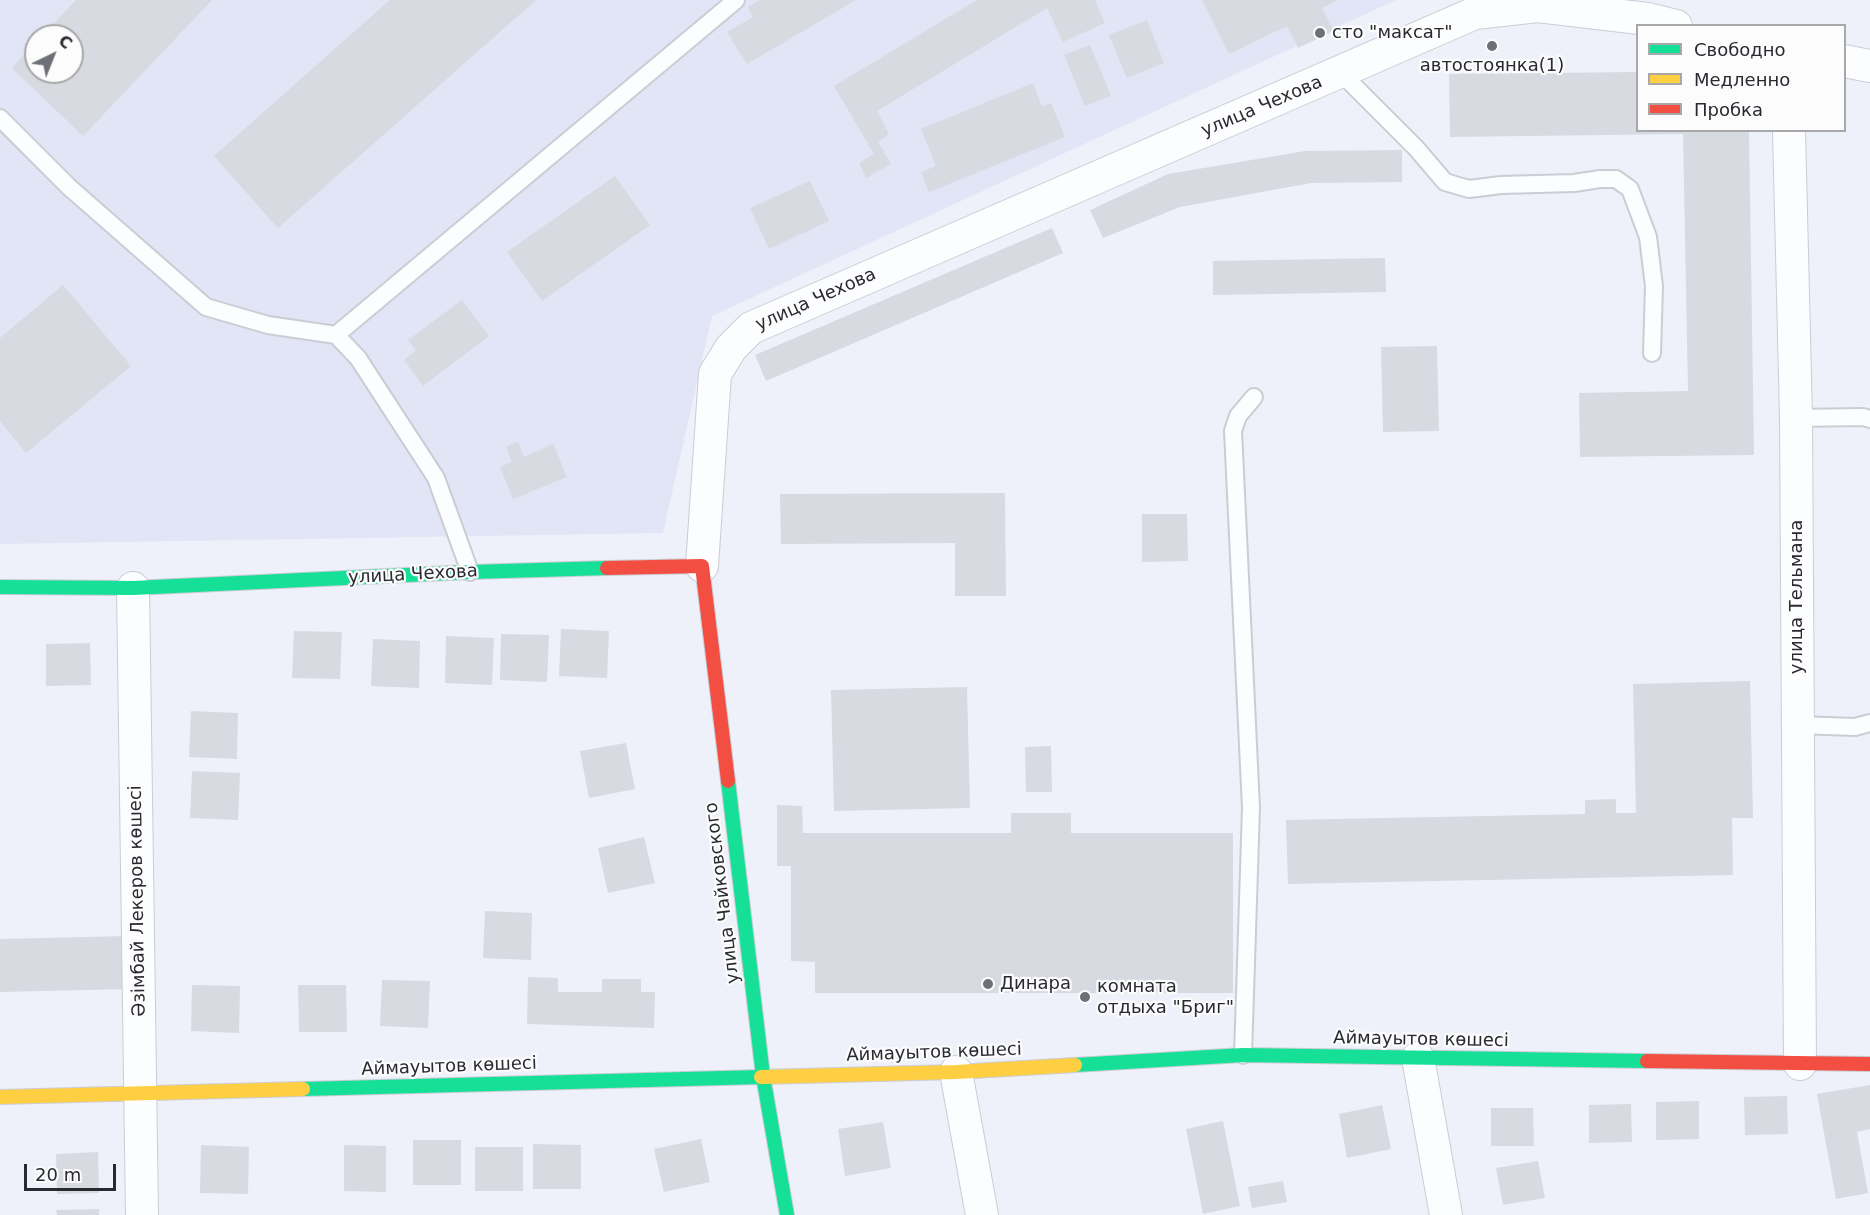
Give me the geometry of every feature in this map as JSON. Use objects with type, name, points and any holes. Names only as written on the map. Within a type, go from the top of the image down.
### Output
[{"type":"street","name":"улица Чехова","points":[[0,586],[133,588],[470,572],[702,566],[715,374],[731,348],[751,328],[1341,73],[1476,6],[1538,6],[1648,19],[1674,17]]},
{"type":"street","points":[[1846,61],[1870,66]]},
{"type":"street","name":"улица Тельмана","points":[[1789,132],[1796,418],[1800,1064]]},
{"type":"street","name":"улица Чайковского","points":[[702,566],[763,1076],[787,1215]]},
{"type":"street","name":"Әзімбай Лекеров көшесі","points":[[133,588],[142,1215]]},
{"type":"street","name":"Аймауытов көшесі","points":[[0,1097],[956,1072],[1243,1055],[1870,1064]]},
{"type":"street","points":[[1418,1058],[1446,1215]]},
{"type":"street","points":[[956,1072],[982,1215]]},
{"type":"lane","points":[[336,335],[736,0]]},
{"type":"lane","points":[[1341,73],[1416,148],[1445,182],[1469,189],[1501,185],[1616,179],[1630,189],[1648,237],[1654,286],[1652,353]]},
{"type":"lane","points":[[0,118],[69,188],[206,307],[268,325],[336,335],[358,358],[436,478],[470,572]]},
{"type":"lane","points":[[1243,1055],[1251,808],[1233,431],[1238,416],[1254,397]]},
{"type":"lane","points":[[1796,418],[1863,417],[1870,419]]},
{"type":"lane","points":[[1798,725],[1855,727],[1870,723]]},
{"type":"shaded area","points":[[0,0],[1396,0],[712,316],[663,533],[0,544]]},
{"type":"building","points":[[76,0],[212,0],[83,136],[29,84],[84,84],[84,24],[53,24]]},
{"type":"building","points":[[390,0],[536,0],[278,228],[214,156]]},
{"type":"building","points":[[760,0],[856,0],[747,64],[727,32],[753,17],[748,7]]},
{"type":"building","points":[[977,0],[1095,0],[1105,23],[1063,42],[1047,8],[877,111],[889,134],[878,142],[891,164],[866,178],[859,163],[874,154],[834,86]]},
{"type":"building","points":[[1202,0],[1338,0],[1322,8],[1334,31],[1298,48],[1287,26],[1229,54]]},
{"type":"building","points":[[1147,20],[1164,63],[1127,78],[1109,35]]},
{"type":"building","points":[[1090,45],[1111,96],[1085,106],[1064,55]]},
{"type":"building","points":[[24,55],[24,79],[12,68]]},
{"type":"building","points":[[1636,72],[1636,132],[1749,132],[1754,455],[1580,457],[1579,393],[1688,391],[1683,134],[1450,137],[1449,74]]},
{"type":"building","points":[[1033,83],[1042,107],[1051,103],[1065,137],[929,192],[921,172],[936,166],[921,129]]},
{"type":"building","points":[[1402,150],[1402,182],[1311,183],[1180,207],[1103,238],[1090,210],[1168,174],[1305,151]]},
{"type":"building","points":[[615,176],[650,225],[542,301],[507,252]]},
{"type":"building","points":[[810,181],[829,221],[769,249],[750,208]]},
{"type":"building","points":[[1052,228],[1063,253],[766,381],[755,355]]},
{"type":"building","points":[[1385,258],[1386,292],[1213,295],[1213,261]]},
{"type":"building","points":[[63,285],[131,366],[26,453],[0,421],[0,338]]},
{"type":"building","points":[[462,300],[489,336],[423,386],[404,360],[416,350],[408,340]]},
{"type":"building","points":[[1437,346],[1439,431],[1383,432],[1381,347]]},
{"type":"building","points":[[518,442],[524,457],[553,444],[567,477],[513,499],[500,467],[512,462],[506,447]]},
{"type":"building","points":[[1005,493],[1006,596],[955,596],[955,543],[781,544],[780,494]]},
{"type":"building","points":[[1142,514],[1187,514],[1188,561],[1142,562]]},
{"type":"building","points":[[561,629],[609,631],[607,678],[559,676]]},
{"type":"building","points":[[294,631],[342,632],[340,679],[292,678]]},
{"type":"building","points":[[501,634],[549,635],[547,682],[500,680]]},
{"type":"building","points":[[446,636],[494,638],[492,685],[445,683]]},
{"type":"building","points":[[373,639],[420,641],[419,688],[371,686]]},
{"type":"building","points":[[90,643],[91,685],[46,686],[46,644]]},
{"type":"building","points":[[1750,681],[1753,818],[1732,818],[1733,875],[1288,884],[1286,820],[1585,814],[1585,800],[1616,799],[1616,813],[1636,813],[1633,684]]},
{"type":"building","points":[[967,687],[970,808],[834,811],[831,690]]},
{"type":"building","points":[[191,711],[238,713],[237,759],[189,757]]},
{"type":"building","points":[[626,743],[635,789],[589,798],[580,751]]},
{"type":"building","points":[[1051,746],[1052,792],[1026,792],[1025,747]]},
{"type":"building","points":[[192,771],[240,773],[238,820],[190,818]]},
{"type":"building","points":[[777,805],[802,806],[803,833],[1011,833],[1011,813],[1071,813],[1071,833],[1233,833],[1233,993],[815,993],[815,962],[791,961],[791,866],[777,866]]},
{"type":"building","points":[[644,837],[655,883],[608,893],[598,848]]},
{"type":"building","points":[[485,911],[532,913],[531,960],[483,958]]},
{"type":"building","points":[[128,936],[130,989],[0,992],[0,939]]},
{"type":"building","points":[[528,977],[558,978],[558,992],[602,992],[602,979],[641,979],[641,992],[655,992],[654,1028],[527,1024]]},
{"type":"building","points":[[382,980],[430,981],[428,1028],[380,1026]]},
{"type":"building","points":[[192,985],[240,986],[239,1033],[191,1031]]},
{"type":"building","points":[[298,985],[346,985],[347,1032],[299,1032]]},
{"type":"building","points":[[1870,1085],[1870,1129],[1857,1132],[1868,1193],[1836,1199],[1817,1094]]},
{"type":"building","points":[[1787,1096],[1788,1134],[1745,1135],[1744,1097]]},
{"type":"building","points":[[1699,1101],[1699,1139],[1656,1140],[1656,1102]]},
{"type":"building","points":[[1631,1104],[1632,1142],[1589,1143],[1589,1105]]},
{"type":"building","points":[[1382,1105],[1391,1149],[1347,1158],[1339,1114]]},
{"type":"building","points":[[1491,1108],[1533,1108],[1534,1146],[1491,1146]]},
{"type":"building","points":[[1223,1121],[1240,1206],[1203,1214],[1186,1129]]},
{"type":"building","points":[[883,1122],[891,1168],[845,1176],[838,1129]]},
{"type":"building","points":[[701,1139],[710,1182],[664,1192],[654,1149]]},
{"type":"building","points":[[413,1140],[461,1140],[461,1185],[413,1185]]},
{"type":"building","points":[[533,1144],[581,1145],[581,1189],[533,1189]]},
{"type":"building","points":[[201,1145],[249,1147],[248,1194],[200,1193]]},
{"type":"building","points":[[344,1145],[386,1146],[386,1192],[344,1191]]},
{"type":"building","points":[[475,1147],[523,1147],[523,1191],[475,1191]]},
{"type":"building","points":[[98,1152],[99,1193],[57,1194],[56,1154]]},
{"type":"building","points":[[1538,1161],[1545,1198],[1503,1205],[1496,1168]]},
{"type":"building","points":[[1283,1181],[1287,1202],[1252,1208],[1248,1187]]},
{"type":"building","points":[[99,1209],[99,1215],[57,1215],[56,1210]]},
{"type":"traffic: fast","points":[[0,587],[133,588],[607,568]]},
{"type":"traffic: fast","points":[[728,781],[763,1076],[787,1215]]},
{"type":"traffic: fast","points":[[1075,1065],[1243,1055],[1647,1061]]},
{"type":"traffic: fast","points":[[303,1089],[761,1077]]},
{"type":"traffic: slow","points":[[761,1077],[956,1072],[1075,1065]]},
{"type":"traffic: slow","points":[[0,1097],[303,1089]]},
{"type":"traffic: jam","points":[[607,568],[702,566],[728,781]]},
{"type":"traffic: jam","points":[[1647,1061],[1870,1064]]},
{"type":"place","name":"сто \"максат\"","points":[[1320,33]]},
{"type":"place","name":"автостоянка(1)","points":[[1492,46]]},
{"type":"place","name":"Динара","points":[[988,984]]},
{"type":"place","name":"комната отдыха \"Бриг\"","points":[[1085,997]]}]
